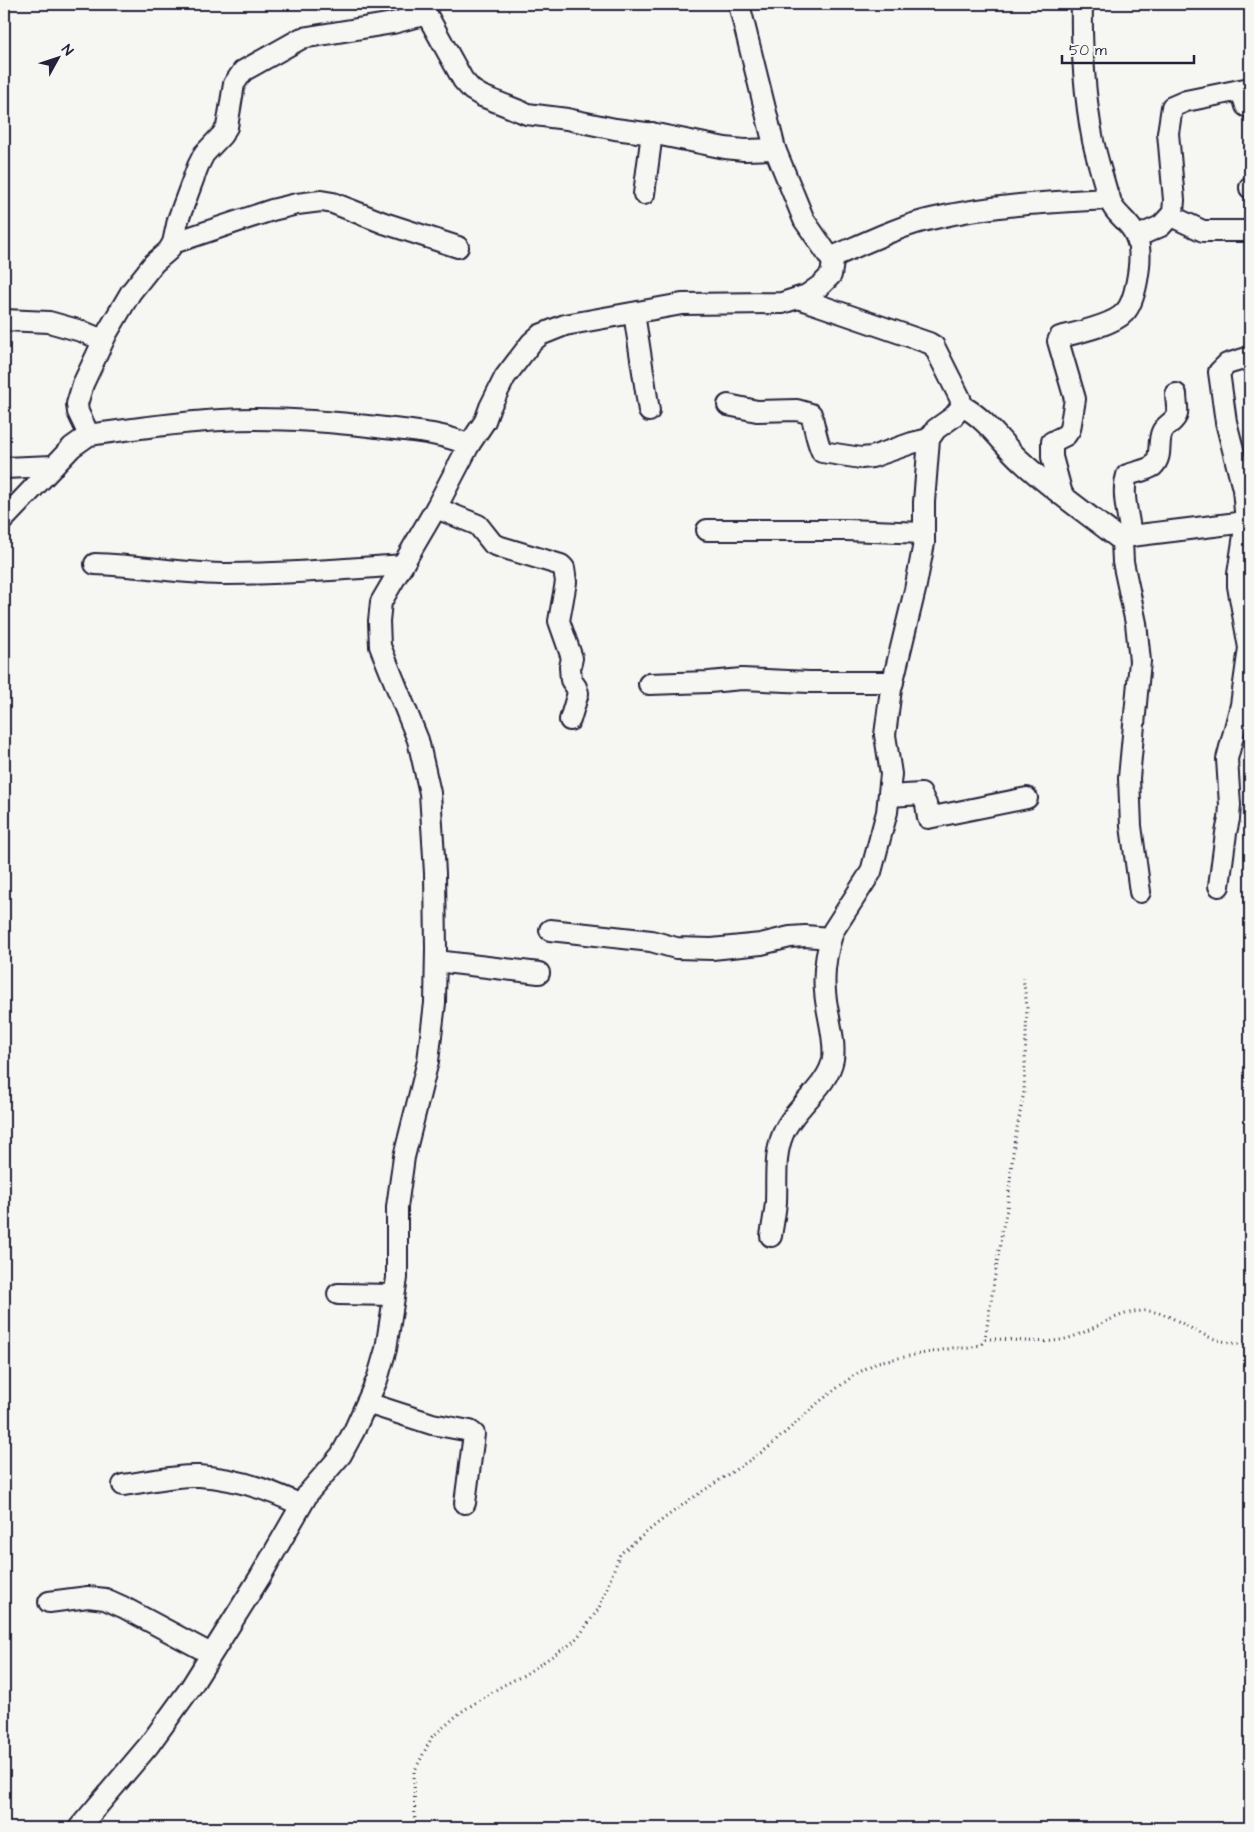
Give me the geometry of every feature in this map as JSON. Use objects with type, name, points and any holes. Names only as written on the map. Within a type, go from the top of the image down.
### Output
[{"type":"street","points":[[79,1828],[149,1746],[191,1688],[260,1577],[309,1492],[340,1455],[354,1431],[377,1380],[386,1349],[396,1278],[397,1207],[404,1158],[428,1061],[435,1002],[436,961],[435,873],[430,793],[418,740],[380,646],[379,622],[381,602],[436,508],[469,445],[485,421],[505,376],[531,343],[540,335],[565,325],[682,304],[782,303],[808,295],[821,286],[831,275],[834,262],[804,220],[775,149],[739,4]]},
{"type":"street","points":[[1062,494],[1052,457],[1052,442],[1066,435],[1070,429],[1076,399],[1058,341],[1060,338],[1100,326],[1126,312],[1132,298],[1139,256],[1136,237],[1131,226],[1114,209],[1097,155],[1090,124],[1084,57],[1082,4]]},
{"type":"street","points":[[90,435],[78,412],[77,404],[84,384],[103,340],[131,292],[173,243],[178,220],[201,160],[227,127],[234,84],[243,70],[302,38],[393,23],[424,9],[463,80],[472,90],[527,114],[567,119],[615,129],[652,133],[725,148],[744,150],[775,149]]},
{"type":"street","points":[[1136,237],[1161,226],[1171,216],[1174,205],[1168,133],[1172,107],[1186,101],[1245,89],[1246,106],[1250,108]]},
{"type":"street","points":[[644,194],[652,133]]},
{"type":"street","points":[[830,258],[881,236],[929,219],[976,210],[1044,202],[1110,199]]},
{"type":"street","points":[[173,243],[272,210],[321,201],[333,203],[384,223],[458,247]]},
{"type":"street","points":[[1171,216],[1203,231],[1244,231],[1250,229]]},
{"type":"street","points":[[798,298],[934,346],[960,398],[962,406],[979,416],[1022,462],[1062,494],[1126,538],[1247,510]]},
{"type":"street","points":[[634,313],[649,411]]},
{"type":"street","points":[[4,320],[48,322],[81,331],[103,340]]},
{"type":"street","points":[[1219,886],[1230,805],[1227,759],[1248,676],[1249,648],[1238,586],[1247,510],[1226,422],[1219,372],[1226,364],[1250,357]]},
{"type":"street","points":[[1140,892],[1131,826],[1129,778],[1140,661],[1136,623],[1123,562],[1126,538],[1125,490],[1127,475],[1146,470],[1154,465],[1163,430],[1176,417],[1176,394]]},
{"type":"street","points":[[728,405],[757,411],[797,410],[811,414],[817,432],[817,442],[822,452],[861,458],[929,439]]},
{"type":"street","points":[[772,1236],[776,1202],[777,1165],[782,1136],[789,1122],[828,1073],[833,1058],[825,990],[826,961],[830,938],[870,872],[887,812],[891,774],[885,735],[893,682],[923,550],[924,502],[929,439],[936,429],[953,417],[962,406]]},
{"type":"street","points":[[4,519],[72,446],[90,435],[222,420],[267,418],[315,420],[419,431],[446,436],[469,445]]},
{"type":"street","points":[[4,468],[53,466]]},
{"type":"street","points":[[436,508],[478,525],[493,544],[561,565],[564,568],[566,582],[559,621],[572,658],[570,667],[571,680],[578,693],[570,720]]},
{"type":"street","points":[[706,530],[847,530],[924,533]]},
{"type":"street","points":[[95,564],[228,574],[403,565]]},
{"type":"street","points":[[649,684],[742,679],[809,682],[893,682]]},
{"type":"street","points":[[890,796],[921,794],[926,804],[928,818],[1027,798]]},
{"type":"street","points":[[550,930],[651,941],[676,948],[712,949],[753,945],[790,937],[805,936],[830,938]]},
{"type":"street","points":[[436,961],[539,973]]},
{"type":"street","points":[[338,1294],[394,1296]]},
{"type":"street","points":[[367,1403],[432,1424],[470,1431],[474,1434],[465,1503]]},
{"type":"street","points":[[123,1485],[197,1476],[222,1478],[244,1483],[301,1505]]},
{"type":"street","points":[[49,1602],[88,1597],[105,1599],[211,1654]]},
{"type":"path","points":[[415,1828],[414,1772],[432,1737],[461,1712],[502,1686],[524,1675],[572,1643],[599,1608],[620,1554],[688,1501],[768,1448],[818,1402],[853,1376],[877,1362],[953,1348],[968,1348],[981,1344],[985,1339],[1007,1209],[1014,1144],[1024,1092],[1027,1006],[1023,978]]},
{"type":"path","points":[[985,1339],[1061,1340],[1070,1338],[1116,1317],[1145,1312],[1160,1314],[1208,1337],[1230,1343],[1250,1345]]}]
